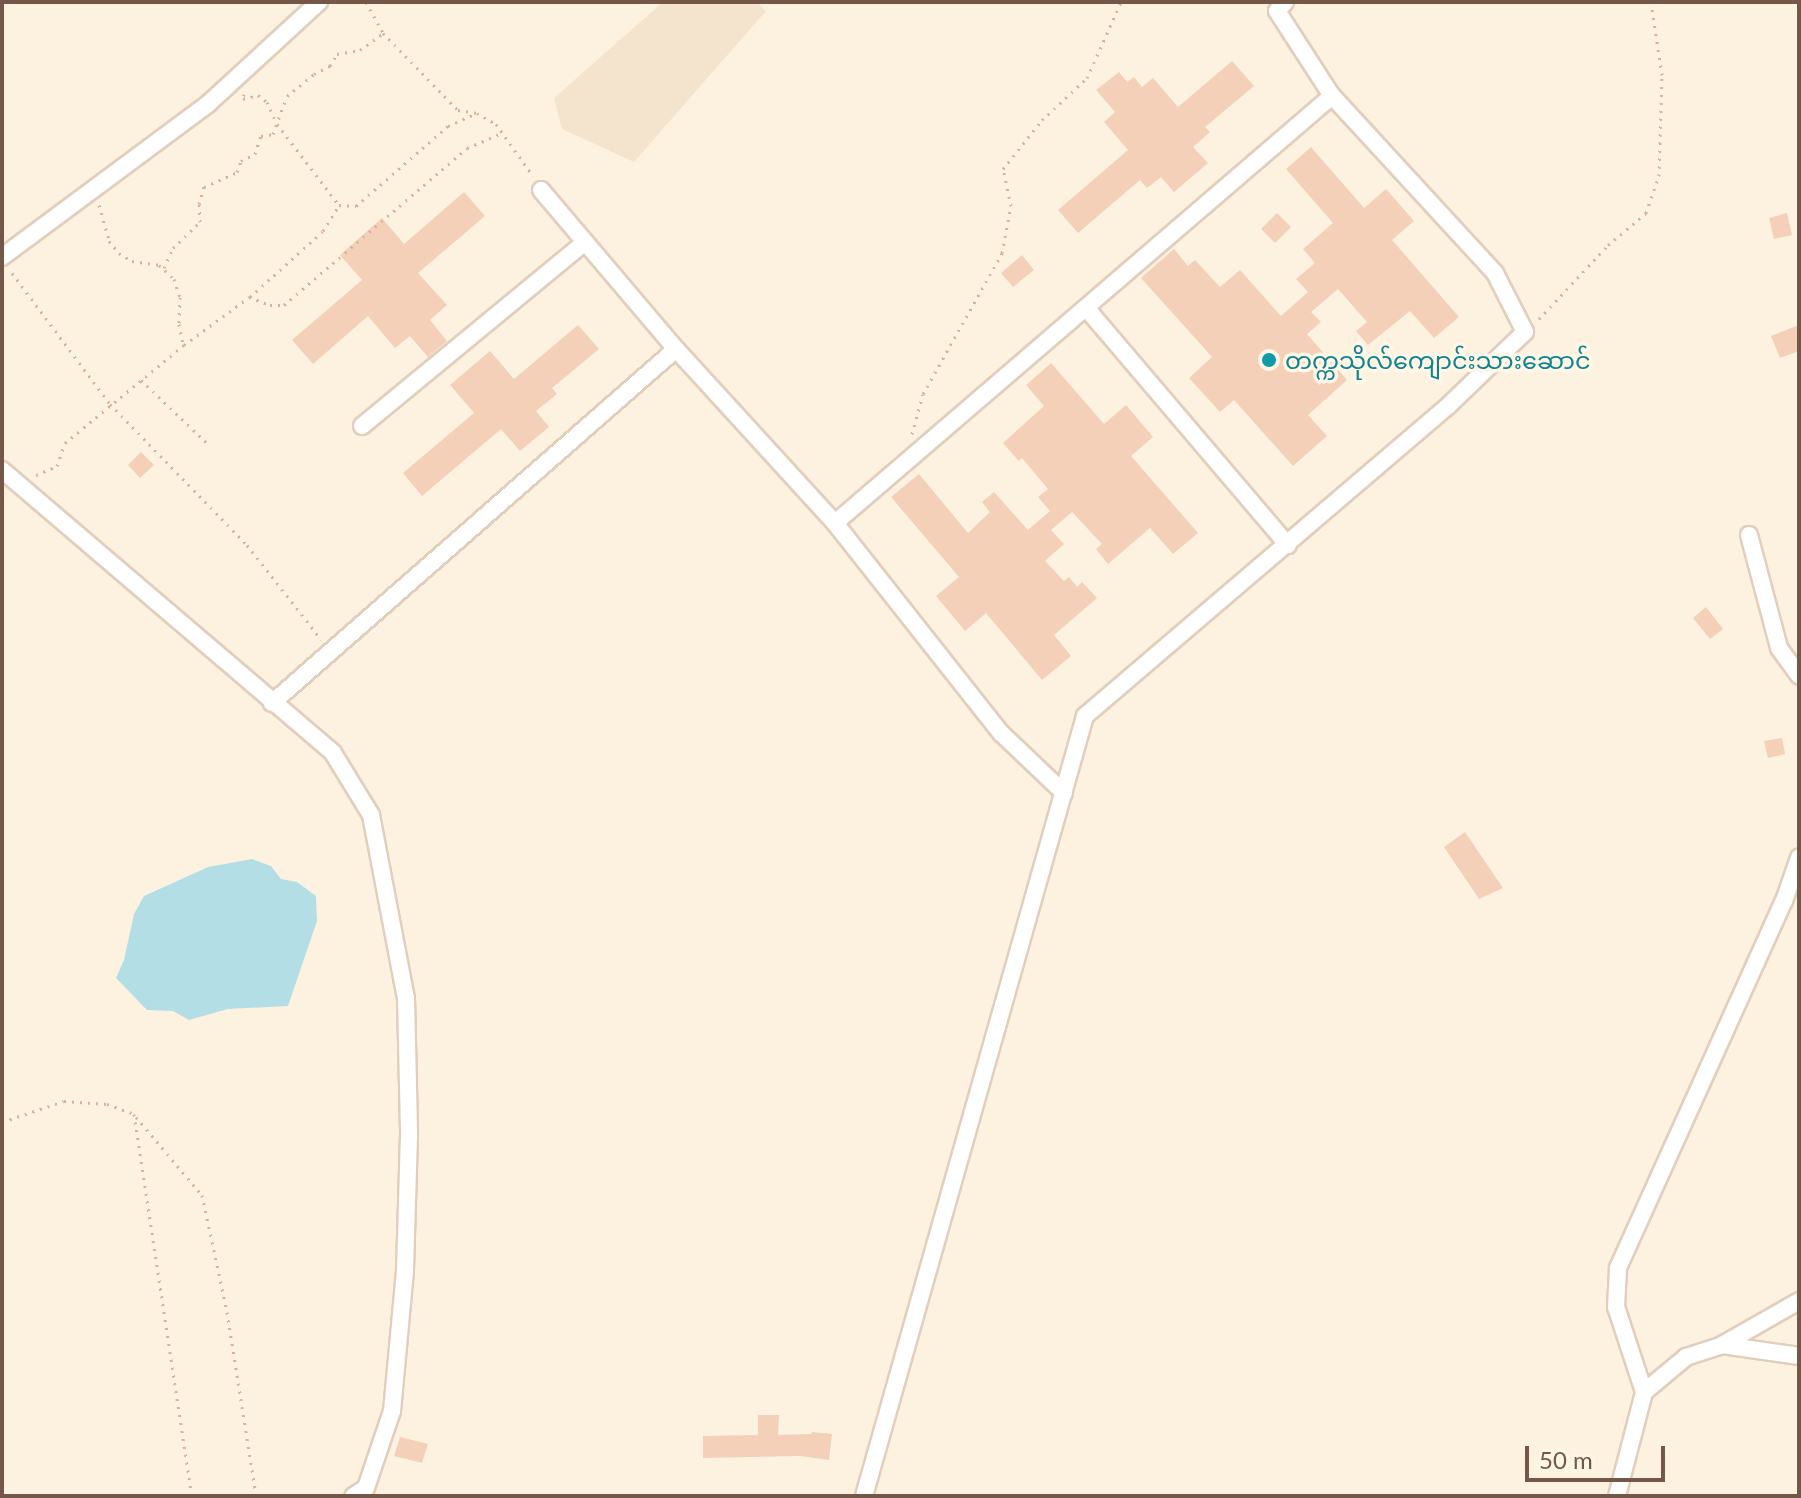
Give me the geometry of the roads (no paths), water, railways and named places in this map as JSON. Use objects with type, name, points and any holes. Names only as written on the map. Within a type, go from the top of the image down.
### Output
[{"type":"street","points":[[2,257],[208,104],[319,2]]},
{"type":"street","points":[[864,1496],[1085,716],[1448,406],[1525,332],[1495,273],[1332,96],[1277,11],[1285,2]]},
{"type":"street","points":[[835,523],[1332,96]]},
{"type":"street","points":[[541,190],[676,349],[835,523],[1001,733],[1064,793]]},
{"type":"street","points":[[362,426],[585,242]]},
{"type":"street","points":[[1087,309],[1288,545]]},
{"type":"street","points":[[272,703],[676,349]]},
{"type":"street","points":[[2,470],[333,753],[371,815],[406,998],[409,1135],[405,1271],[392,1411],[366,1488],[353,1496]]},
{"type":"street","points":[[1749,535],[1779,648],[1799,676]]},
{"type":"street","points":[[1617,1496],[1644,1392],[1616,1307],[1618,1268],[1784,901],[1799,858]]},
{"type":"street","points":[[1644,1392],[1686,1357],[1722,1345],[1799,1301]]},
{"type":"street","points":[[1722,1345],[1799,1356]]},
{"type":"water","points":[[252,859],[271,866],[281,879],[297,882],[316,896],[317,921],[288,1006],[228,1009],[189,1020],[173,1011],[147,1010],[116,978],[124,960],[134,914],[144,896],[208,867]]},
{"type":"place","name":"တက္ကသိုလ်ကျောင်းသားဆောင်","points":[[1269,360]]}]
